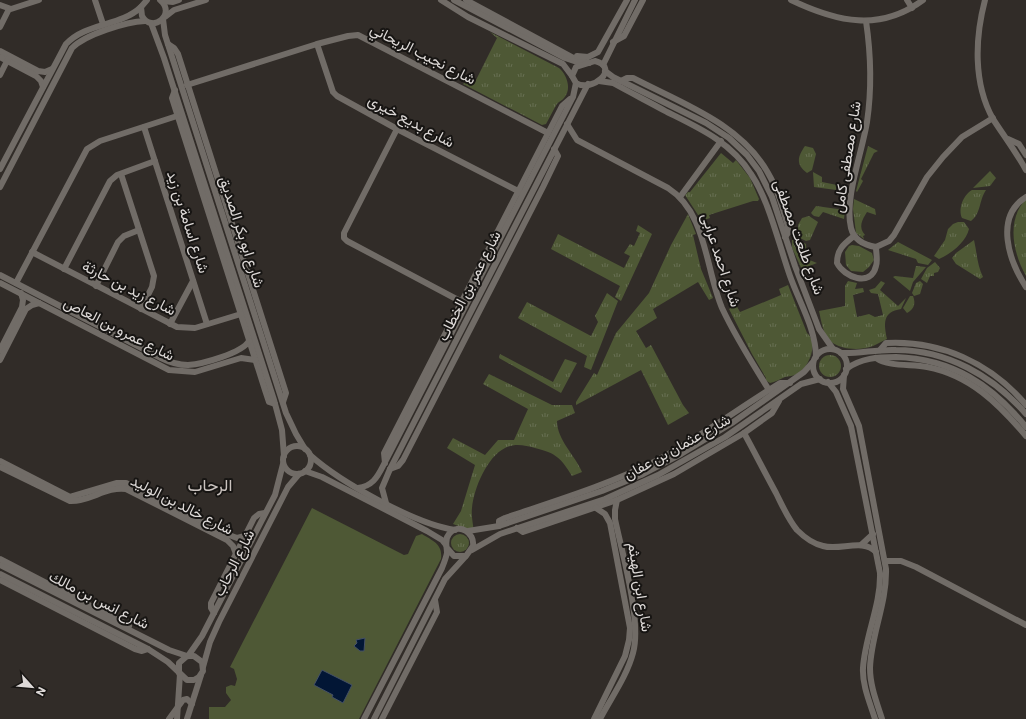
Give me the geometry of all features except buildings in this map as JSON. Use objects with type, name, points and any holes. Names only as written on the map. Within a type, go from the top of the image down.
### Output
[{"type":"street","points":[[0,5],[9,9],[39,0]]},
{"type":"street","points":[[95,0],[103,24]]},
{"type":"street","points":[[161,1],[172,2],[179,0]]},
{"type":"street","points":[[0,187],[72,48],[88,37],[131,23],[158,23],[174,10],[206,0]]},
{"type":"street","points":[[441,0],[468,17],[563,64],[576,83],[580,85],[599,81],[603,78],[604,68],[613,42],[635,0]]},
{"type":"street","points":[[454,0],[558,55],[582,64]]},
{"type":"street","points":[[564,52],[581,57],[595,54],[600,49],[627,0]]},
{"type":"street","points":[[613,42],[624,36],[644,0]]},
{"type":"street","points":[[791,0],[835,17],[866,21],[889,18],[912,8],[923,0]]},
{"type":"street","points":[[907,0],[912,8]]},
{"type":"street","points":[[984,0],[978,35],[977,63],[984,98],[993,118],[1008,139],[1026,170]]},
{"type":"street","name":"شارع ابو بكر الصديق","points":[[161,1],[166,10],[164,30],[168,44],[283,402],[292,428],[305,449]]},
{"type":"street","points":[[468,1],[577,60],[589,63]]},
{"type":"street","points":[[0,169],[61,51],[72,38],[86,29],[129,16],[144,2]]},
{"type":"street","name":"شارع ابو بكر الصديق","points":[[144,2],[141,13],[158,37],[275,404],[282,430],[284,456]]},
{"type":"street","points":[[0,27],[9,9]]},
{"type":"street","name":"شارع مصطفى كامل","points":[[854,236],[850,223],[850,201],[866,131],[870,96],[871,68],[866,21]]},
{"type":"street","name":"شارع نجيب الريحاني","points":[[187,85],[317,44],[358,35],[548,134]]},
{"type":"street","points":[[168,44],[177,51],[286,393],[283,402]]},
{"type":"street","name":"شارع بديع خيرى","points":[[317,44],[333,92],[397,129],[521,193]]},
{"type":"street","points":[[0,51],[8,59],[36,76],[41,81],[43,87]]},
{"type":"street","points":[[0,58],[8,59],[38,71],[45,72],[52,69]]},
{"type":"street","points":[[0,75],[8,59]]},
{"type":"street","points":[[572,76],[576,67],[582,64],[595,61],[604,68]]},
{"type":"street","name":"شارع طلعت مصطفى","points":[[604,68],[621,81],[720,131],[747,154],[766,184],[819,329],[833,349]]},
{"type":"street","points":[[621,81],[627,78],[633,78],[716,121],[741,139],[760,160],[774,185],[788,227],[788,233],[785,237]]},
{"type":"street","name":"شارع طلعت مصطفى","points":[[599,81],[613,83],[721,141],[741,160],[759,187],[815,342],[814,359]]},
{"type":"street","name":"شارع عمر بن الخطاب","points":[[358,488],[370,485],[375,481],[385,463],[480,278],[521,193],[573,97],[576,83]]},
{"type":"street","name":"شارع عمر بن الخطاب","points":[[386,503],[382,488],[390,469],[588,84]]},
{"type":"street","points":[[175,90],[172,98],[255,360],[268,400],[275,404]]},
{"type":"street","points":[[385,463],[384,453],[462,302],[521,193],[562,106],[573,97]]},
{"type":"street","points":[[658,107],[661,101]]},
{"type":"street","points":[[16,284],[87,148],[95,143],[178,116]]},
{"type":"street","points":[[876,247],[877,264],[871,275],[862,279],[847,275],[837,263],[838,254],[842,246],[854,236],[863,244],[876,247],[889,241],[938,162],[962,137],[993,118]]},
{"type":"street","name":"شارع احمد عرابى","points":[[567,124],[577,140],[668,188],[680,197],[690,209],[696,220],[721,306],[741,345],[768,390]]},
{"type":"street","name":"شارع اسامة بن زيد","points":[[144,127],[207,324]]},
{"type":"street","points":[[397,129],[344,233],[344,238],[379,259],[462,302]]},
{"type":"street","points":[[1008,139],[1019,144],[1026,155]]},
{"type":"street","points":[[680,197],[721,141]]},
{"type":"street","points":[[390,469],[398,466],[403,460],[543,187],[558,156],[554,148]]},
{"type":"street","points":[[64,269],[107,185],[113,178],[121,174],[155,161]]},
{"type":"street","points":[[200,166],[207,163]]},
{"type":"street","points":[[121,174],[154,279],[152,287],[141,309]]},
{"type":"street","points":[[1026,197],[1012,209],[1006,229],[1014,263],[1026,287]]},
{"type":"street","points":[[96,286],[118,242],[124,236],[139,230]]},
{"type":"street","name":"شارع زيد بن حارثة","points":[[32,252],[170,324],[189,329],[241,314]]},
{"type":"street","name":"شارع عمرو بن العاص","points":[[0,275],[161,358],[182,364],[197,364],[239,351],[249,341]]},
{"type":"street","points":[[480,278],[486,281]]},
{"type":"street","points":[[170,324],[193,282]]},
{"type":"street","name":"شارع عمرو بن العاص","points":[[0,283],[157,364],[176,371],[195,372],[245,357],[255,360]]},
{"type":"street","points":[[0,350],[22,307],[23,300],[21,294]]},
{"type":"street","points":[[0,360],[26,310],[32,305],[39,303]]},
{"type":"street","points":[[79,323],[82,317]]},
{"type":"street","points":[[87,328],[87,324],[90,321]]},
{"type":"street","points":[[880,350],[886,343],[904,343],[928,346],[956,354],[976,362],[995,375],[1011,388],[1026,405]]},
{"type":"street","points":[[1026,414],[1015,402],[990,381],[962,364],[922,352],[880,350],[841,353],[833,349],[823,350],[814,359],[814,372],[820,379],[828,382],[840,380],[845,372],[856,363],[876,358],[904,358],[921,360],[959,371],[986,387],[1001,399],[1026,427]]},
{"type":"street","points":[[841,353],[846,360],[843,389],[859,426],[885,561],[887,579],[870,667],[872,688],[882,719]]},
{"type":"street","points":[[876,358],[884,362],[913,365],[942,371],[969,383],[1002,408],[1026,436]]},
{"type":"street","name":"شارع عثمان بن عفان","points":[[468,531],[499,526],[602,491],[649,471],[688,451],[732,423],[790,383],[804,372],[814,359]]},
{"type":"street","name":"شارع عثمان بن عفان","points":[[472,550],[493,537],[605,499],[678,465],[730,434],[801,384],[820,379]]},
{"type":"street","points":[[499,526],[500,521],[505,518],[565,498],[655,461],[722,422],[768,390],[782,382],[790,383]]},
{"type":"street","points":[[828,382],[838,397],[851,426],[880,573],[879,591],[863,673],[875,719]]},
{"type":"street","points":[[517,528],[523,532],[596,508],[674,474],[744,433],[772,413],[779,400]]},
{"type":"street","points":[[744,433],[798,531],[810,540],[822,546],[836,548],[862,545],[870,547],[876,552]]},
{"type":"street","points":[[310,455],[310,466],[299,474],[291,473],[284,464],[284,456],[290,448],[295,446],[305,449],[310,455],[330,471],[386,503],[428,523],[455,530],[468,531],[473,538],[472,550],[446,579],[374,719]]},
{"type":"street","name":"شارع خالد بن الوليد","points":[[0,461],[29,480]]},
{"type":"street","name":"شارع الرحاب","points":[[187,656],[201,637],[278,489],[284,464]]},
{"type":"street","name":"شارع خالد بن الوليد","points":[[0,467],[67,496],[73,497],[87,495],[117,483],[126,483],[227,540],[233,546],[236,554]]},
{"type":"street","points":[[305,471],[322,477],[427,531],[442,540],[454,556],[466,556]]},
{"type":"street","name":"شارع الرحاب","points":[[187,719],[210,642],[288,487],[299,474]]},
{"type":"street","points":[[602,491],[605,499]]},
{"type":"street","name":"شارع ابن الهيثم","points":[[594,719],[601,711],[629,665],[636,638],[633,612],[615,519],[614,510],[617,500]]},
{"type":"street","name":"شارع ابن الهيثم","points":[[596,508],[605,514],[610,523],[630,628],[625,656],[601,711],[600,719]]},
{"type":"street","points":[[214,613],[211,608],[211,603],[245,536],[256,515],[265,514]]},
{"type":"street","name":"شارع خالد بن الوليد","points":[[185,516],[233,537],[245,536]]},
{"type":"street","points":[[364,719],[442,568],[446,559],[447,537],[455,530]]},
{"type":"street","points":[[862,545],[873,534]]},
{"type":"street","points":[[0,558],[149,636],[152,642]]},
{"type":"street","points":[[885,561],[901,561],[908,564],[1026,625]]},
{"type":"street","name":"شارع انس بن مالك","points":[[0,564],[152,642],[187,656]]},
{"type":"street","name":"شارع انس بن مالك","points":[[0,574],[148,649],[164,659],[180,674]]},
{"type":"street","points":[[0,580],[135,649],[142,651],[148,649]]},
{"type":"street","points":[[382,719],[437,612],[435,600]]},
{"type":"street","points":[[201,637],[203,641],[210,642]]},
{"type":"street","points":[[164,659],[169,656],[169,650]]},
{"type":"street","points":[[177,719],[179,703],[179,663],[187,656],[197,657],[202,662],[202,671],[197,679],[184,679],[180,674]]},
{"type":"street","points":[[170,719],[179,703],[186,699],[192,704]]},
{"type":"green space","points":[[490,32],[559,68],[564,74],[568,82],[568,90],[563,99],[557,104],[546,124],[542,125],[463,84],[467,80],[474,84],[497,38]]},
{"type":"green space","points":[[805,146],[813,148],[816,154],[812,170],[807,173],[803,170],[799,163],[799,157]]},
{"type":"green space","points":[[868,146],[878,151],[874,153],[861,179],[863,181],[857,192],[856,191]]},
{"type":"green space","points":[[721,153],[733,163],[736,160],[750,178],[759,199],[758,201],[753,201],[709,215],[710,218],[704,220],[700,218],[685,195],[690,192]]},
{"type":"green space","points":[[990,171],[996,178],[990,186],[973,188]]},
{"type":"green space","points":[[813,172],[822,177],[822,182],[837,185],[836,190],[814,187]]},
{"type":"green space","points":[[972,190],[986,190],[977,215],[971,221],[962,218],[961,207],[966,195]]},
{"type":"green space","points":[[854,199],[875,209],[876,215],[867,212],[862,221],[861,226],[865,235],[863,236],[864,239],[856,233],[853,209]]},
{"type":"green space","points":[[1026,199],[1026,276],[1021,267],[1015,247],[1014,227],[1020,207]]},
{"type":"green space","points":[[816,206],[845,210],[844,219],[823,212],[819,217],[814,216],[811,213]]},
{"type":"green space","points":[[688,214],[696,234],[693,235],[701,269],[713,298],[709,300],[698,282],[653,309],[657,318],[636,331],[646,348],[651,345],[683,405],[689,413],[668,425],[641,370],[576,405],[576,402],[594,373],[597,375],[616,333],[649,293],[671,245]]},
{"type":"green space","points":[[809,216],[818,222],[810,240],[806,241],[798,237],[798,225],[802,218]]},
{"type":"green space","points":[[964,222],[969,229],[965,238],[953,251],[944,257],[939,259],[934,256],[945,240],[948,229],[953,224]]},
{"type":"green space","points":[[638,225],[652,234],[621,301],[615,297],[620,286],[551,249],[558,234],[624,268],[630,256],[624,253],[630,244],[634,246],[640,233],[636,231]]},
{"type":"green space","points":[[792,240],[799,240],[806,244],[807,259],[817,263],[807,267],[807,270],[803,272],[792,248]]},
{"type":"green space","points":[[974,240],[978,263],[983,277],[980,279],[956,264],[952,258],[956,253]]},
{"type":"green space","points":[[898,242],[932,260],[928,265],[918,263],[916,259],[888,250]]},
{"type":"green space","points":[[849,246],[859,246],[872,253],[874,260],[863,272],[851,271],[846,265],[845,252]]},
{"type":"green space","points":[[935,262],[940,268],[938,272],[934,273],[934,276],[930,276],[927,283],[921,279],[927,268]]},
{"type":"green space","points":[[916,266],[926,267],[913,282],[910,291],[893,277],[913,278]]},
{"type":"green space","points":[[848,281],[857,283],[855,289],[863,288],[864,292],[853,295],[857,317],[869,314],[875,317],[883,315],[878,294],[871,293],[869,290],[875,288],[881,281],[885,283],[880,290],[898,306],[906,298],[901,309],[890,313],[887,316],[885,328],[887,339],[868,348],[851,349],[834,344],[826,335],[823,327],[819,311],[845,306],[845,286]]},
{"type":"green space","points":[[920,281],[923,284],[920,294],[914,296],[912,293],[916,283]]},
{"type":"green space","points":[[788,285],[807,333],[811,337],[811,355],[809,361],[796,375],[785,377],[770,383],[765,380],[766,378],[729,309],[736,305],[740,312],[781,295],[779,289]]},
{"type":"green space","points":[[607,293],[618,301],[591,370],[584,367],[587,356],[518,318],[527,302],[591,336],[598,322],[595,316]]},
{"type":"green space","points":[[910,296],[913,296],[914,304],[913,308],[907,313],[903,308]]},
{"type":"green space","points":[[500,354],[553,382],[565,359],[577,363],[561,393],[499,358]]},
{"type":"green space","points":[[826,355],[834,355],[841,362],[841,370],[834,377],[826,377],[819,370],[819,362]]},
{"type":"green space","points":[[489,374],[552,405],[572,405],[575,413],[557,421],[558,428],[563,441],[582,472],[572,476],[565,465],[557,457],[548,452],[527,446],[508,446],[498,452],[487,466],[475,491],[472,508],[474,532],[453,524],[461,511],[475,465],[447,448],[453,438],[485,455],[498,440],[514,440],[528,409],[483,384]]},
{"type":"green space","points":[[312,508],[404,555],[408,554],[416,536],[422,534],[439,546],[441,559],[359,719],[209,719],[209,707],[225,707],[231,700],[226,693],[226,687],[231,685],[235,686],[237,679],[234,669],[230,667]]},
{"type":"green space","points":[[460,534],[466,537],[469,543],[466,549],[460,552],[454,549],[451,543],[454,537]]},
{"type":"water","points":[[365,638],[364,651],[360,651],[354,646],[357,643],[356,640]]},
{"type":"water","points":[[322,670],[352,685],[343,703],[332,697],[333,695],[314,685]]},
{"type":"district","name":"الرحاب","points":[[210,485]]}]
